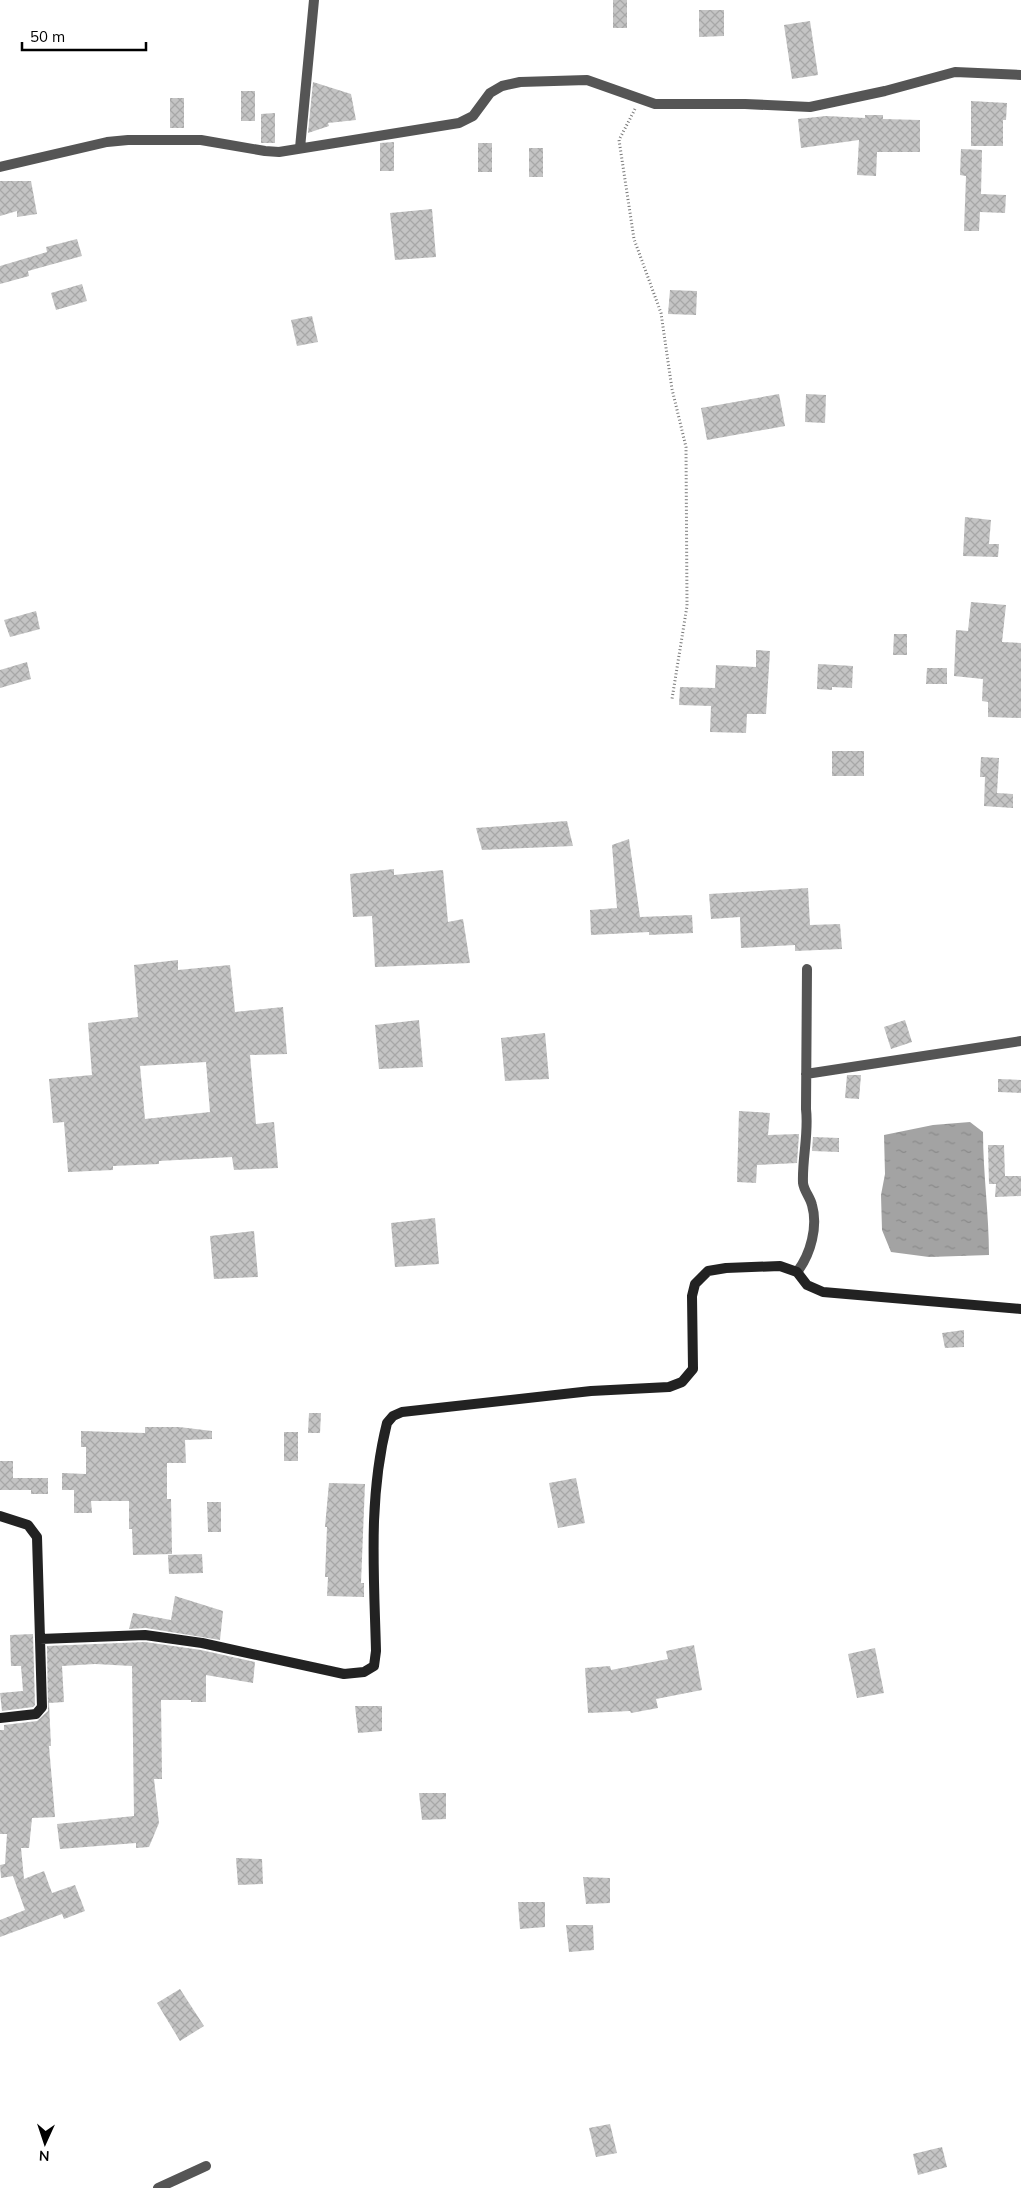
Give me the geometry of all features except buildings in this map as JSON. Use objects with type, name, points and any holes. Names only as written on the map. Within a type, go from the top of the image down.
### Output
[{"type":"street","points":[[300,148],[314,0]]},
{"type":"street","points":[[0,167],[107,142],[128,140],[201,140],[265,151],[300,148],[459,123],[473,116],[490,93],[502,86],[520,82],[587,80],[655,104],[745,104],[770,107],[810,107],[885,91],[955,72],[1021,75]]},
{"type":"street","points":[[797,1272],[809,1248],[814,1226],[812,1205],[803,1186],[808,1128],[806,1074],[808,969]]},
{"type":"street","points":[[806,1074],[1021,1041]]},
{"type":"street","points":[[40,1639],[145,1635],[202,1643],[344,1674],[364,1672],[374,1666],[376,1651],[373,1536],[375,1482],[387,1423],[393,1416],[402,1412],[543,1395],[669,1387],[682,1382],[693,1369],[691,1307],[695,1284],[708,1271],[734,1267],[780,1266],[797,1272],[807,1285],[823,1292],[1021,1310]]},
{"type":"street","points":[[0,1516],[28,1525],[37,1537],[40,1639],[40,1712],[0,1718]]},
{"type":"street","points":[[158,2188],[206,2166]]},
{"type":"path","points":[[640,99],[619,140],[634,239],[661,313],[672,390],[686,446],[687,606],[672,699]]},
{"type":"water","points":[[970,1122],[983,1132],[989,1255],[929,1257],[891,1252],[882,1230],[881,1195],[885,1174],[884,1135],[933,1125]]}]
